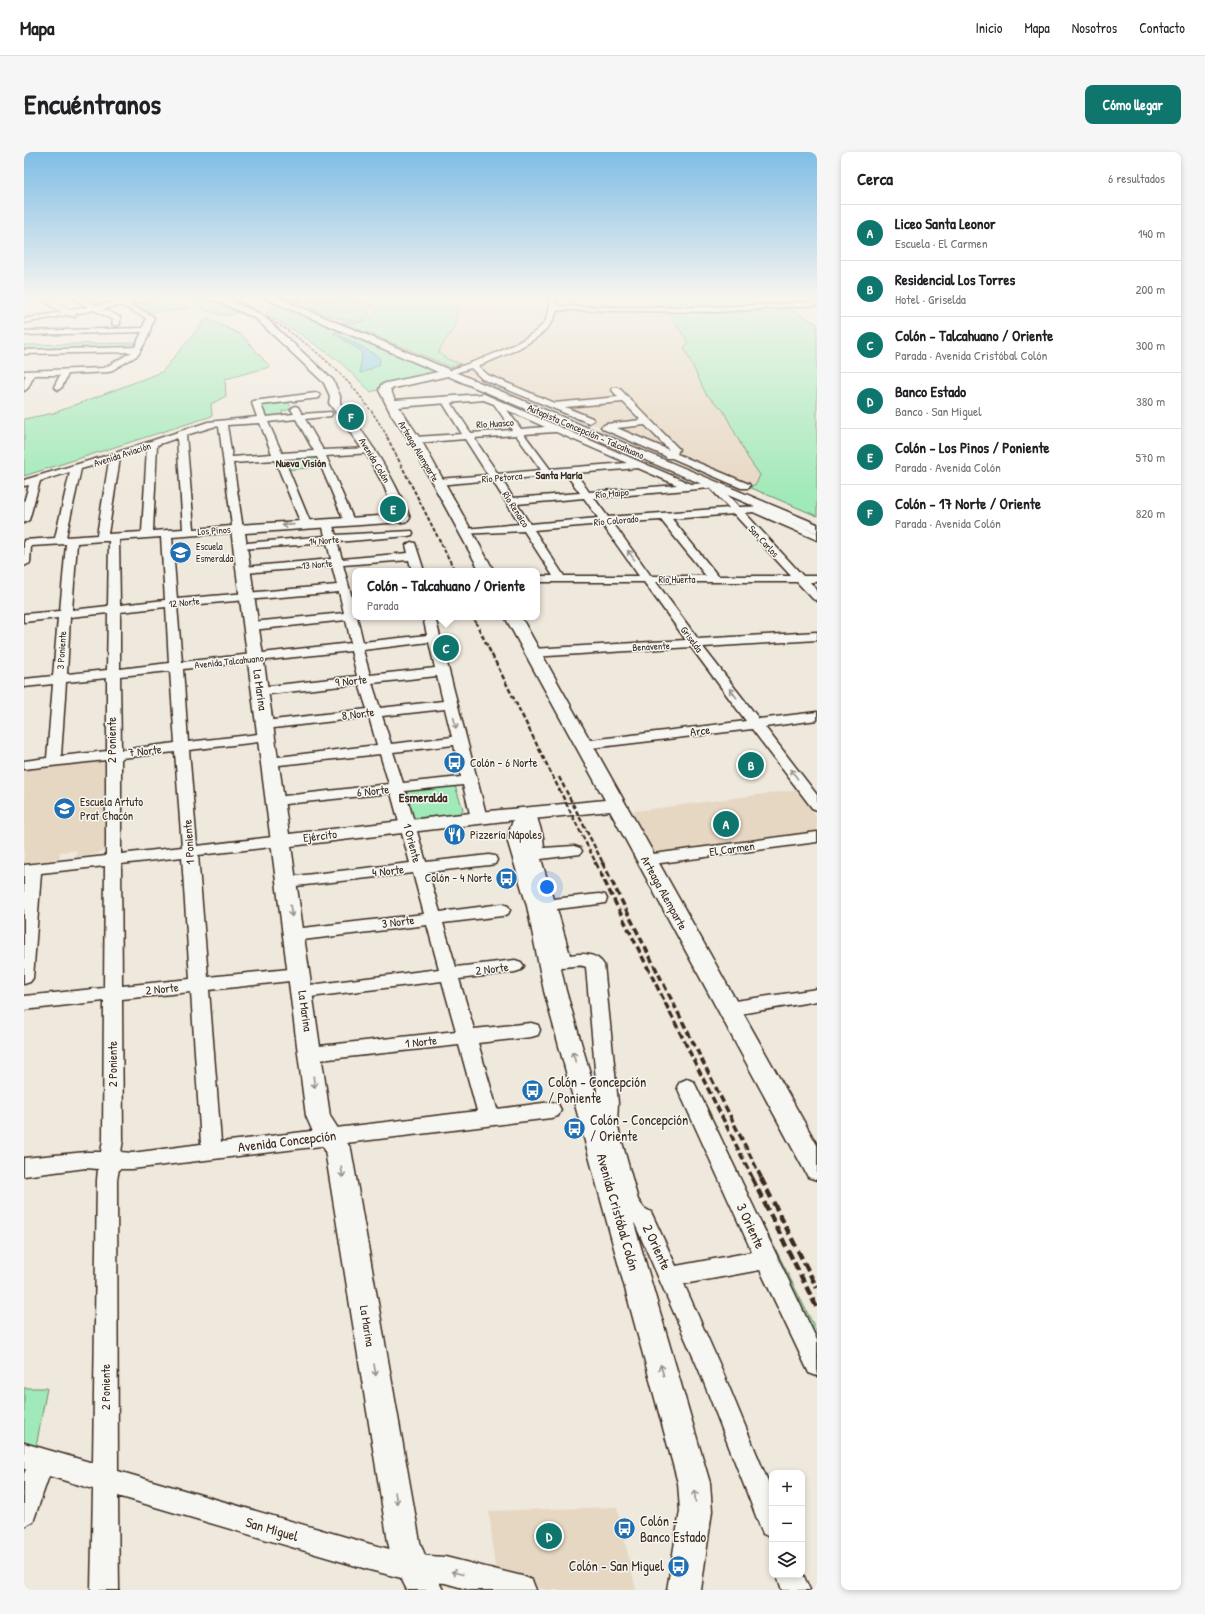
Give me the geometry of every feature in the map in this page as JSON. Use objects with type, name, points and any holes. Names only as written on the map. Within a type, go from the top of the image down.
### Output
[{"type":"main road","name":"Avenida Colón","points":[[309,363],[329,382],[335,396],[334,403],[370,450],[387,479],[404,518]]},
{"type":"main road","name":"Autopista Concepción - Talcahuano","points":[[422,363],[577,428],[665,459],[713,485],[761,508],[817,529]]},
{"type":"main road","name":"Autopista Concepción - Talcahuano","points":[[424,363],[447,374]]},
{"type":"main road","points":[[447,374],[484,397]]},
{"type":"main road","name":"Arteaga Alemparte","points":[[447,374],[386,386],[384,390],[400,419],[415,440],[485,568]]},
{"type":"main road","points":[[485,377],[497,395]]},
{"type":"main road","name":"Autopista Concepción - Talcahuano","points":[[497,395],[527,398],[665,459],[817,523]]},
{"type":"main road","points":[[392,404],[484,397]]},
{"type":"main road","name":"Los Pinos","points":[[238,529],[404,518]]},
{"type":"main road","name":"La Marina","points":[[238,529],[318,1116],[320,1123],[338,1149],[400,1522],[406,1550],[420,1579]]},
{"type":"main road","name":"Arteaga Alemparte","points":[[514,620],[817,1169]]},
{"type":"main road","name":"Ejército","points":[[281,841],[485,817],[616,805]]},
{"type":"main road","points":[[526,814],[527,847]]},
{"type":"main road","points":[[485,817],[527,847]]},
{"type":"main road","name":"Avenida Cristóbal Colón","points":[[527,847],[555,991],[694,1483],[696,1511],[684,1590]]},
{"type":"street","points":[[24,388],[28,373],[102,371],[117,363]]},
{"type":"street","points":[[447,374],[477,363]]},
{"type":"street","points":[[473,365],[485,377],[527,398],[552,405],[567,415],[589,420]]},
{"type":"street","points":[[58,387],[64,372]]},
{"type":"street","points":[[616,390],[674,449],[674,452],[665,459]]},
{"type":"street","points":[[497,395],[518,432],[548,473]]},
{"type":"street","points":[[484,397],[497,395],[558,429],[727,501]]},
{"type":"street","points":[[306,524],[256,403],[316,396]]},
{"type":"street","points":[[552,405],[625,399]]},
{"type":"street","points":[[288,400],[301,416],[320,453],[348,521]]},
{"type":"street","name":"Río Renaico","points":[[445,400],[561,579]]},
{"type":"street","name":"Avenida Aviación","points":[[24,483],[115,456],[209,424],[328,414]]},
{"type":"street","points":[[647,422],[606,426],[665,459],[745,486]]},
{"type":"street","name":"La Marina","points":[[219,424],[223,426],[238,529]]},
{"type":"street","name":"Río Huasco","points":[[415,440],[577,428]]},
{"type":"street","points":[[181,434],[189,532]]},
{"type":"street","points":[[147,535],[152,444]]},
{"type":"street","points":[[228,460],[370,450]]},
{"type":"street","points":[[108,537],[115,456]]},
{"type":"street","name":"Río Petorca","points":[[438,482],[641,465],[665,459]]},
{"type":"street","name":"3 Poniente","points":[[54,762],[65,614],[66,540],[76,468]]},
{"type":"street","name":"Griselda","points":[[569,471],[817,805]]},
{"type":"street","points":[[24,520],[36,479]]},
{"type":"street","name":"Río Maipo","points":[[511,501],[713,485]]},
{"type":"street","name":"San Carlos","points":[[713,485],[817,597]]},
{"type":"street","points":[[761,508],[817,537]]},
{"type":"street","name":"Río Colorado","points":[[466,532],[761,508]]},
{"type":"street","points":[[664,516],[715,579]]},
{"type":"street","name":"Avenida Colón","points":[[404,518],[413,552]]},
{"type":"street","name":"1 Oriente","points":[[327,523],[357,640],[357,654],[384,749],[397,788],[489,1117]]},
{"type":"street","name":"Los Pinos","points":[[25,543],[238,529]]},
{"type":"street","name":"14 Norte","points":[[240,546],[408,533]]},
{"type":"street","name":"1 Poniente","points":[[166,534],[212,1151]]},
{"type":"street","name":"2 Poniente","points":[[105,1590],[107,1180],[113,1140],[113,609],[108,537]]},
{"type":"street","points":[[24,563],[25,543]]},
{"type":"street","points":[[413,552],[417,568]]},
{"type":"street","name":"13 Norte","points":[[244,570],[337,562],[413,552]]},
{"type":"street","name":"Río Huerta","points":[[540,579],[817,579]]},
{"type":"street","name":"12 Norte","points":[[24,618],[171,603],[344,588]]},
{"type":"street","points":[[252,626],[351,616]]},
{"type":"street","points":[[430,620],[470,780],[485,817]]},
{"type":"street","name":"Benavente","points":[[532,653],[817,636]]},
{"type":"street","name":"Avenida Talcahuano","points":[[24,683],[434,638]]},
{"type":"street","name":"9 Norte","points":[[260,691],[442,671]]},
{"type":"street","name":"8 Norte","points":[[266,731],[374,713],[451,704]]},
{"type":"street","name":"Arce","points":[[583,745],[817,716]]},
{"type":"street","name":"7 Norte","points":[[24,765],[182,747],[266,731]]},
{"type":"street","points":[[270,762],[460,740]]},
{"type":"street","name":"6 Norte","points":[[276,801],[470,780]]},
{"type":"street","name":"El Carmen","points":[[646,860],[817,837]]},
{"type":"street","name":"Ejército","points":[[28,870],[281,841]]},
{"type":"street","points":[[574,850],[527,847],[533,860],[548,905],[600,899]]},
{"type":"street","name":"4 Norte","points":[[287,882],[489,860]]},
{"type":"street","points":[[24,978],[28,870]]},
{"type":"street","name":"2 Oriente","points":[[548,905],[563,962],[585,960],[591,961],[595,965],[608,1103],[607,1124],[628,1203],[636,1214],[643,1218],[670,1277],[728,1409],[769,1517]]},
{"type":"street","name":"3 Norte","points":[[294,934],[502,910]]},
{"type":"street","name":"2 Norte","points":[[24,1003],[200,984],[301,983],[449,974],[515,966]]},
{"type":"street","points":[[728,1009],[817,995]]},
{"type":"street","name":"1 Norte","points":[[310,1054],[531,1030]]},
{"type":"street","name":"3 Oriente","points":[[687,1087],[766,1259],[817,1365]]},
{"type":"street","name":"Avenida Concepción","points":[[24,1167],[86,1160],[132,1161],[551,1110]]},
{"type":"street","points":[[670,1277],[766,1259]]},
{"type":"street","points":[[24,1513],[32,1458]]},
{"type":"street","name":"San Miguel","points":[[32,1458],[362,1555],[420,1579],[445,1570],[522,1590]]},
{"type":"street","points":[[791,1578],[796,1590]]},
{"type":"shaded area","points":[[458,363],[691,363],[706,394],[723,410],[748,458],[761,475],[760,478],[756,484],[749,487],[451,367],[460,364]]},
{"type":"shaded area","name":"Escuela Artuto Prat Chacón","points":[[104,760],[104,850],[94,855],[76,857],[77,850],[60,852],[59,859],[24,863],[24,768]]},
{"type":"shaded area","points":[[796,790],[817,817],[817,831],[656,853],[650,852],[628,812]]},
{"type":"shaded area","points":[[617,1507],[636,1590],[547,1590],[496,1576],[489,1511]]},
{"type":"green space","points":[[169,363],[267,363],[270,367],[225,379],[226,396],[211,404],[212,416],[24,476],[24,419],[54,413],[162,372]]},
{"type":"green space","points":[[341,363],[419,363],[439,372],[371,392]]},
{"type":"green space","points":[[441,363],[461,364],[451,367]]},
{"type":"green space","points":[[691,363],[817,363],[817,516],[749,487],[756,484],[760,475],[748,458],[723,410],[706,394]]},
{"type":"green space","points":[[286,401],[294,409],[282,411],[283,416],[265,417],[259,404]]},
{"type":"green space","points":[[316,455],[320,467],[285,470],[281,457]]},
{"type":"green space","points":[[451,784],[455,786],[463,809],[460,814],[416,818],[411,816],[404,793],[410,789]]},
{"type":"green space","points":[[755,1222],[762,1222],[817,1332],[817,1353]]},
{"type":"green space","points":[[24,1388],[47,1388],[36,1447],[24,1444]]},
{"type":"water","points":[[361,363],[379,363],[379,365],[360,373]]},
{"type":"railway","points":[[329,363],[357,393],[374,414],[388,438]]},
{"type":"railway","points":[[387,437],[453,568]]},
{"type":"railway","points":[[475,621],[596,863]]},
{"type":"railway","points":[[559,777],[603,863]]},
{"type":"railway","points":[[595,862],[753,1179]]},
{"type":"railway","points":[[602,862],[762,1179]]},
{"type":"railway","points":[[752,1178],[817,1308]]},
{"type":"railway","points":[[761,1178],[817,1288]]},
{"type":"place","name":"Colón - 17 Norte / Oriente","points":[[351,417]]},
{"type":"place","name":"Colón - Los Pinos / Poniente","points":[[393,509]]},
{"type":"place","name":"Escuela Esmeralda","points":[[180,552]]},
{"type":"place","name":"Colón - Talcahuano / Oriente","points":[[446,648]]},
{"type":"place","name":"Colón - 6 Norte","points":[[454,763]]},
{"type":"place","name":"Residencial Los Torres","points":[[751,765]]},
{"type":"place","name":"Escuela Artuto Prat Chacón","points":[[64,809]]},
{"type":"place","name":"Liceo Santa Leonor","points":[[726,824]]},
{"type":"place","name":"Pizzería Nápoles","points":[[454,835]]},
{"type":"place","name":"Colón - 4 Norte","points":[[507,878]]},
{"type":"place","name":"Colón - Concepción / Poniente","points":[[532,1090]]},
{"type":"place","name":"Colón - Concepción / Oriente","points":[[574,1128]]},
{"type":"place","name":"Colón - Banco Estado","points":[[625,1529]]},
{"type":"place","name":"Banco Estado","points":[[549,1536]]},
{"type":"place","name":"Colón - San Miguel","points":[[679,1566]]},
{"type":"district","name":"Nueva Visión","points":[[301,463]]},
{"type":"district","name":"Santa María","points":[[559,475]]},
{"type":"district","name":"Esmeralda","points":[[423,797]]}]
